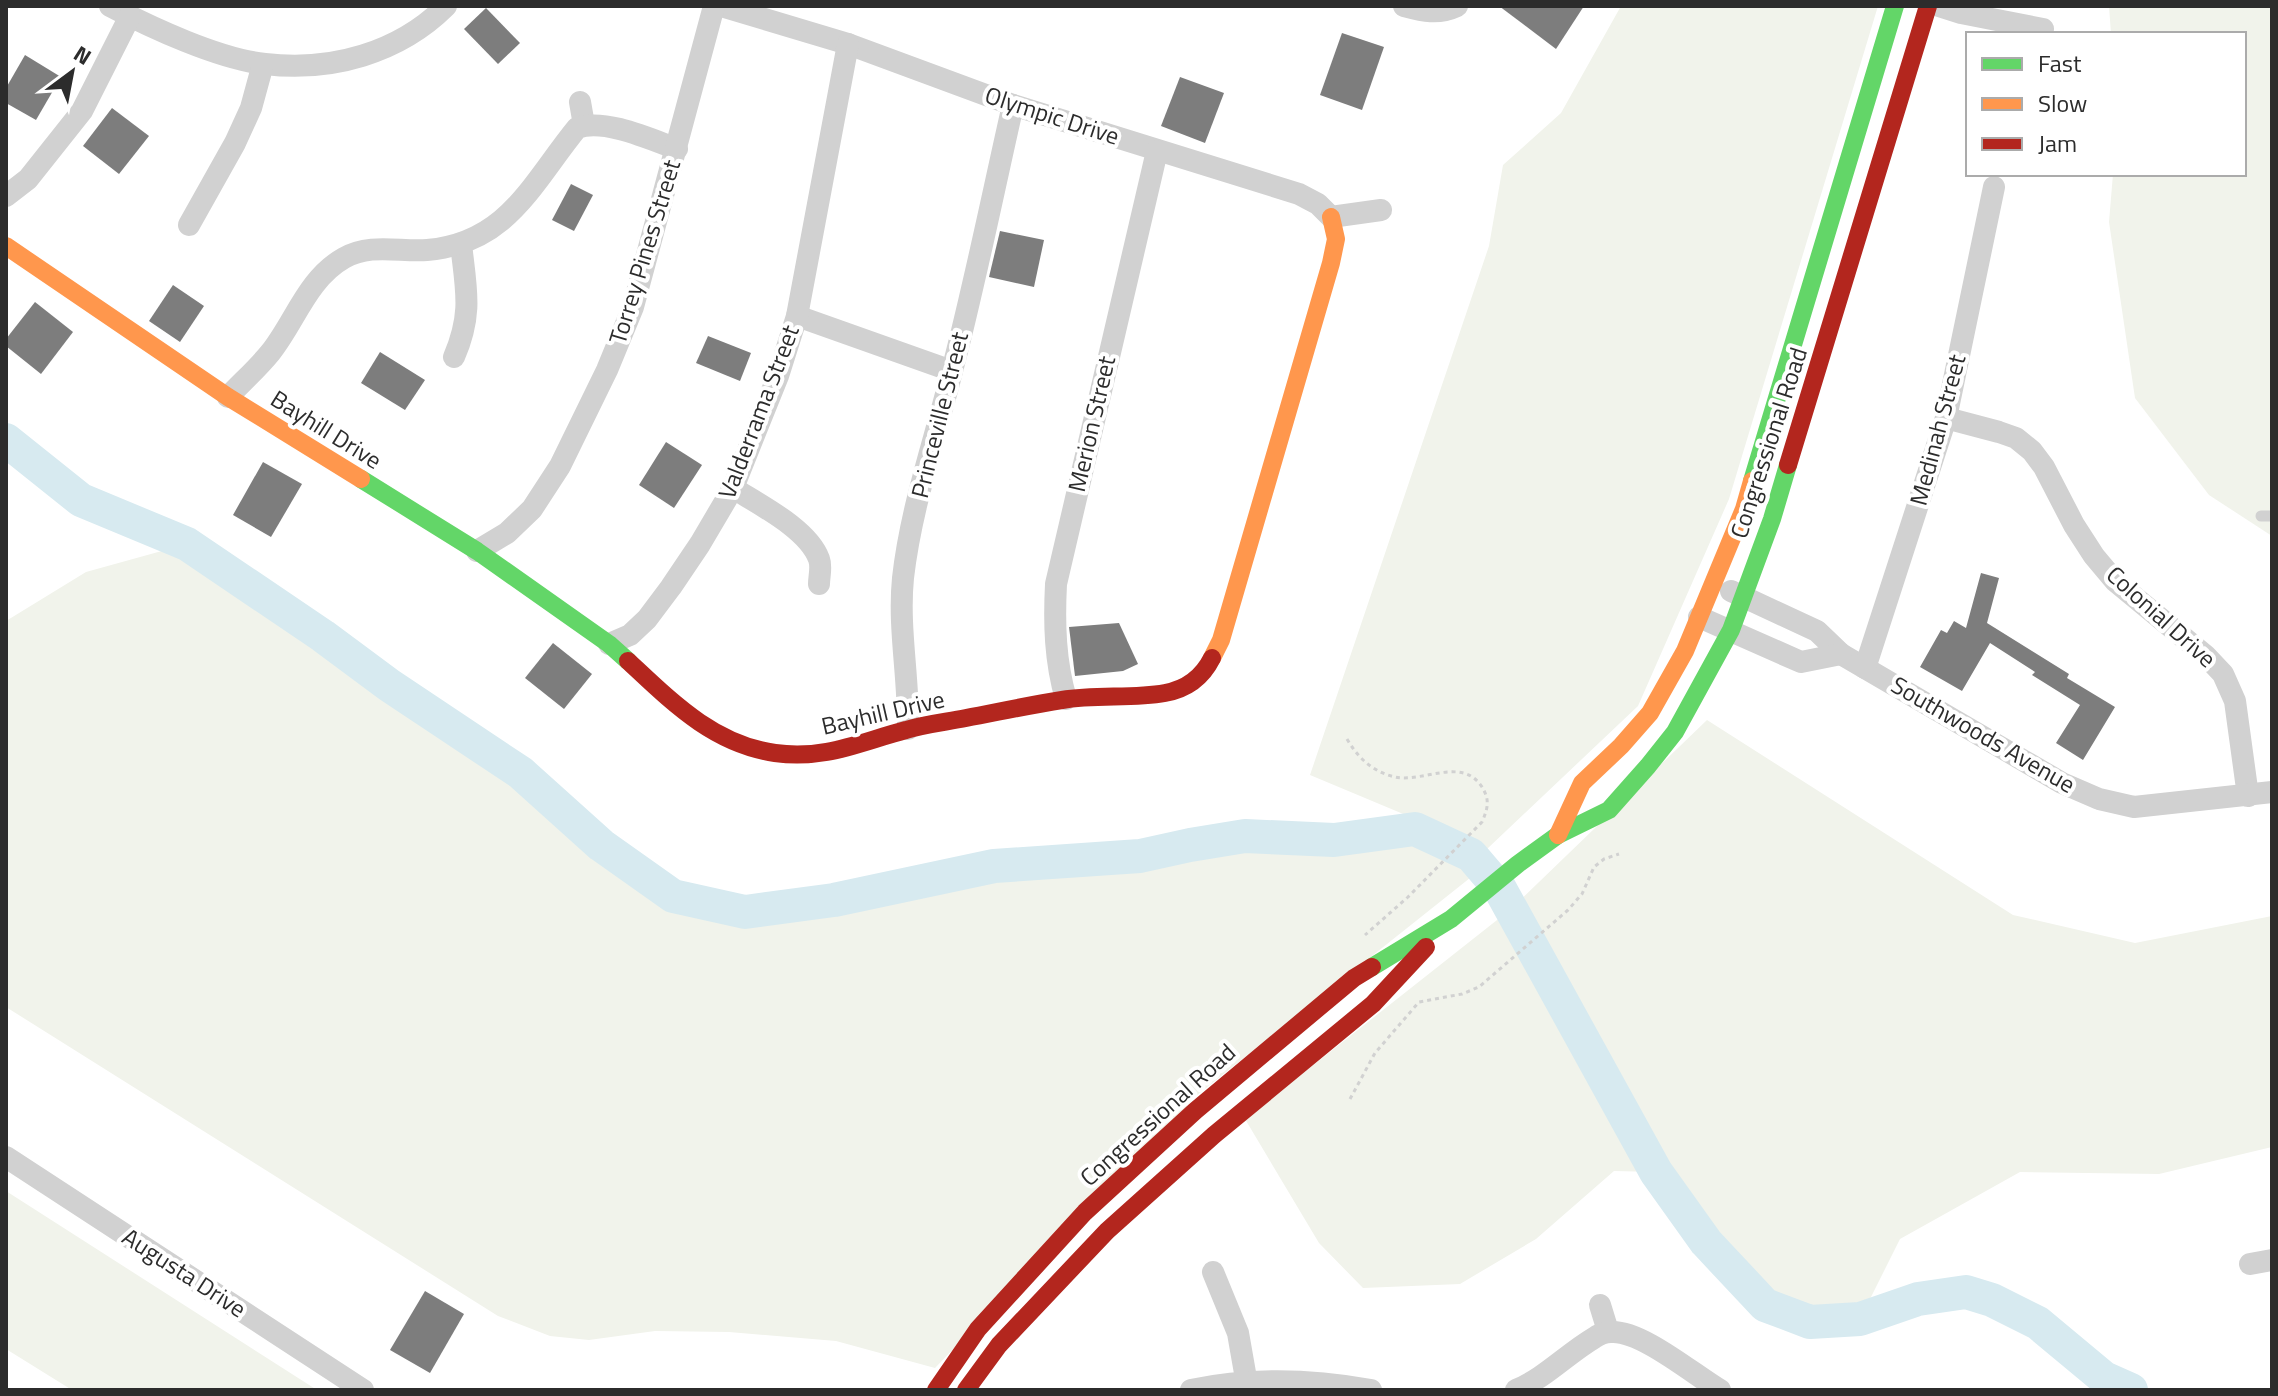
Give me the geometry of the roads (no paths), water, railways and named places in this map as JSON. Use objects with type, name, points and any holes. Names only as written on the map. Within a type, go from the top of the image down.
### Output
[{"type":"main road","name":"Congressional Road","points":[[1558,835],[1582,783],[1650,713],[1685,651],[1744,509],[1895,6]]},
{"type":"main road","name":"Congressional Road","points":[[966,1390],[999,1345],[1107,1231],[1214,1135],[1373,1004],[1454,918],[1518,864],[1558,835],[1609,810],[1675,732],[1731,630],[1772,519],[1928,6]]},
{"type":"main road","name":"Bayhill Drive","points":[[6,246],[228,397],[477,551],[609,644],[697,722],[721,737],[749,747],[776,753],[806,754],[839,751],[908,729],[1066,699],[1165,693],[1190,685],[1205,671],[1221,640],[1331,263],[1336,239],[1331,217]]},
{"type":"main road","name":"Congressional Road","points":[[936,1390],[978,1329],[1085,1212],[1173,1131],[1354,978],[1454,918]]},
{"type":"street","points":[[6,196],[28,179],[82,111],[120,11],[186,40],[263,64],[301,66],[340,61],[378,51],[413,34],[446,6]]},
{"type":"street","name":"Torrey Pines Street","points":[[477,551],[507,533],[532,509],[560,466],[583,422],[633,307],[714,6]]},
{"type":"street","name":"Olympic Drive","points":[[721,6],[848,44],[1013,105],[1299,194],[1318,204],[1331,217]]},
{"type":"street","points":[[1404,6],[1428,13],[1457,6]]},
{"type":"street","points":[[1939,6],[2043,31],[2049,6]]},
{"type":"street","name":"Valderrama Street","points":[[609,644],[630,635],[647,619],[700,544],[733,488],[778,376],[797,316],[848,44]]},
{"type":"street","points":[[189,225],[235,143],[251,108],[263,64]]},
{"type":"street","points":[[580,102],[584,125]]},
{"type":"street","name":"Princeville Street","points":[[908,729],[909,697],[901,621],[903,579],[911,529],[952,371],[1013,105]]},
{"type":"street","points":[[228,397],[270,352],[313,285],[331,266],[347,256],[371,249],[423,250],[461,244],[483,233],[503,219],[536,185],[577,128],[584,125],[602,126],[677,149]]},
{"type":"street","name":"Merion Street","points":[[1066,699],[1058,670],[1054,626],[1056,584],[1157,151]]},
{"type":"street","name":"Medinah Street","points":[[1865,668],[1946,418],[1994,187]]},
{"type":"street","points":[[1331,217],[1381,210]]},
{"type":"street","points":[[454,357],[468,311],[461,244]]},
{"type":"street","points":[[797,316],[952,371]]},
{"type":"street","name":"Colonial Drive","points":[[1946,418],[2016,438],[2032,451],[2051,479],[2074,525],[2115,581],[2206,656],[2223,674],[2235,701],[2248,796]]},
{"type":"street","points":[[733,488],[792,526],[812,546],[821,562],[819,584]]},
{"type":"street","name":"Southwoods Avenue","points":[[1713,584],[1817,631],[1841,654],[2062,783],[2099,799],[2134,807],[2272,792]]},
{"type":"street","points":[[1699,617],[1801,662],[1841,654]]},
{"type":"street","name":"Augusta Drive","points":[[6,1157],[363,1390]]},
{"type":"street","points":[[2250,1264],[2272,1260]]},
{"type":"street","points":[[1213,1272],[1238,1333],[1248,1386]]},
{"type":"street","points":[[1600,1305],[1608,1331]]},
{"type":"street","points":[[1516,1390],[1608,1331],[1626,1333],[1647,1343],[1720,1390]]},
{"type":"street","points":[[1191,1390],[1283,1380],[1325,1382],[1371,1390]]},
{"type":"waterway","points":[[6,440],[81,500],[187,544],[323,636],[389,685],[521,773],[601,845],[673,896],[745,912],[834,900],[994,866],[1140,856],[1245,836],[1334,840],[1415,829],[1471,855],[1500,889],[1656,1172],[1706,1242],[1765,1305],[1810,1322],[1860,1319],[1918,1299],[1966,1292],[1992,1300],[2038,1323],[2104,1378],[2131,1390]]}]
